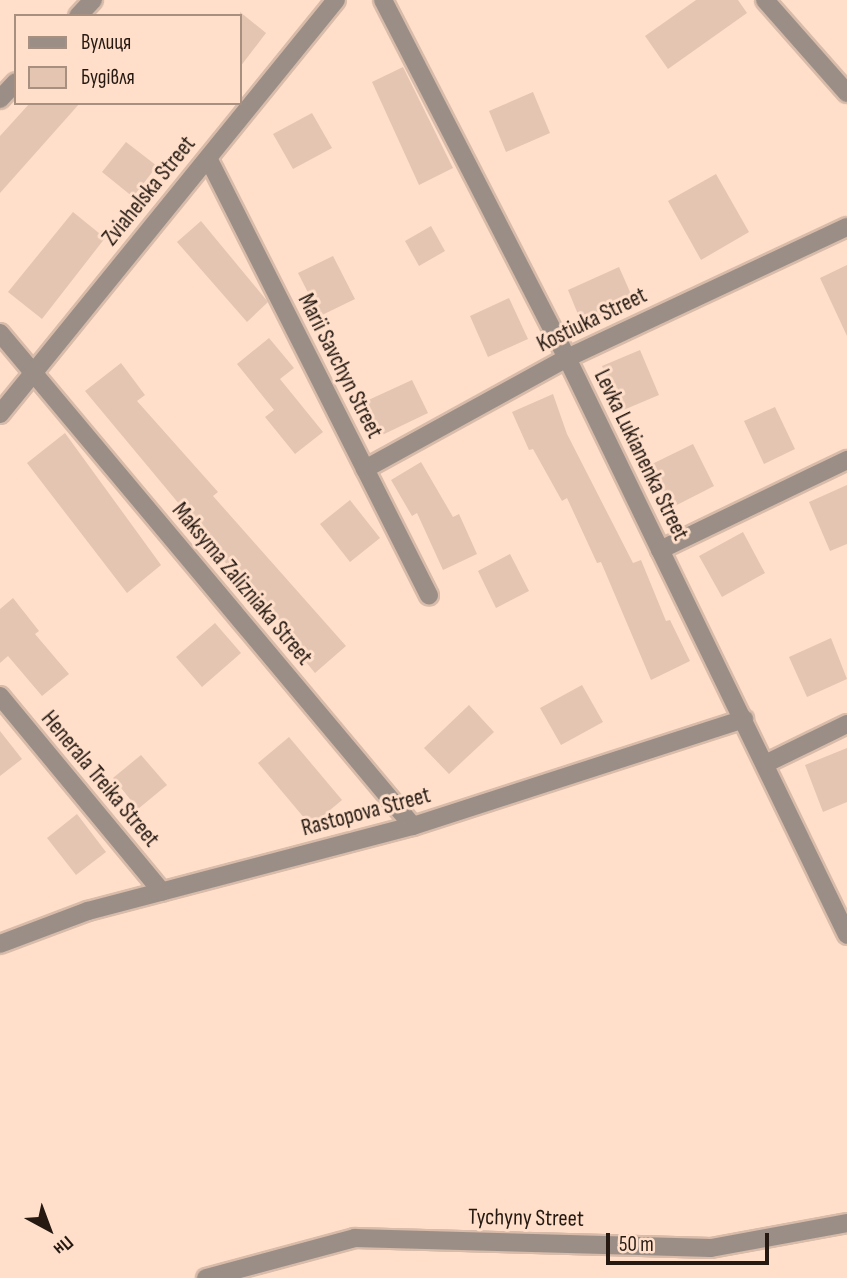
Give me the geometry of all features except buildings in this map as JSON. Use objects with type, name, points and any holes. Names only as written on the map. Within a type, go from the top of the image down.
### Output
[{"type":"street","points":[[80,14],[93,0]]},
{"type":"street","name":"Zviahelska Street","points":[[0,414],[336,0]]},
{"type":"street","name":"Levka Lukianenka Street","points":[[383,0],[568,358],[660,550],[767,763],[847,935]]},
{"type":"street","points":[[765,0],[847,93]]},
{"type":"street","points":[[0,99],[14,84]]},
{"type":"street","name":"Marii Savchyn Street","points":[[208,158],[429,595]]},
{"type":"street","name":"Kostiuka Street","points":[[365,470],[568,358],[847,227]]},
{"type":"street","name":"Maksyma Zalizniaka Street","points":[[0,333],[413,826]]},
{"type":"street","points":[[660,550],[847,460]]},
{"type":"street","name":"Henerala Treika Street","points":[[0,696],[162,892]]},
{"type":"street","name":"Rastopova Street","points":[[0,944],[88,911],[413,826],[744,719]]},
{"type":"street","points":[[767,763],[847,724]]},
{"type":"street","name":"Tychyny Street","points":[[206,1278],[355,1238],[711,1248],[847,1223]]}]
